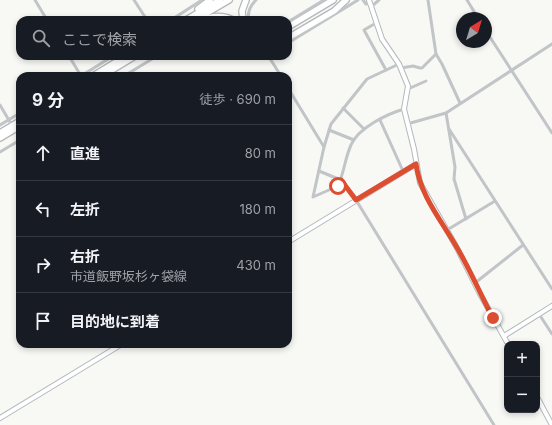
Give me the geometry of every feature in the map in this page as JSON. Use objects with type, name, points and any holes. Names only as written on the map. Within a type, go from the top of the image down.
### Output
[{"type":"highway","points":[[187,16],[210,0]]},
{"type":"highway","points":[[193,16],[220,0]]},
{"type":"highway","points":[[202,16],[229,0]]},
{"type":"highway","points":[[243,16],[242,11],[246,0]]},
{"type":"highway","points":[[292,25],[333,0]]},
{"type":"highway","points":[[292,36],[334,11],[346,0]]},
{"type":"highway","points":[[100,72],[119,60]]},
{"type":"highway","points":[[109,72],[128,60]]},
{"type":"highway","points":[[0,133],[16,123]]},
{"type":"highway","points":[[0,138],[16,128]]},
{"type":"street","points":[[35,0],[45,16]]},
{"type":"street","points":[[134,0],[144,16]]},
{"type":"street","points":[[177,16],[202,0]]},
{"type":"street","points":[[248,16],[248,12],[251,5],[256,0]]},
{"type":"street","points":[[292,20],[324,0]]},
{"type":"street","points":[[292,41],[358,0]]},
{"type":"street","points":[[363,0],[366,4],[379,0]]},
{"type":"street","points":[[428,0],[436,54],[460,103]]},
{"type":"street","points":[[466,0],[474,12]]},
{"type":"street","points":[[370,3],[382,39],[400,66],[408,89],[404,109],[422,188],[457,248],[506,341]]},
{"type":"street","points":[[376,23],[364,30],[386,70]]},
{"type":"street","points":[[492,40],[552,133]]},
{"type":"street","points":[[407,124],[446,113],[552,44]]},
{"type":"street","points":[[404,109],[393,112],[364,129],[351,144],[338,186],[313,197],[324,147],[331,124],[367,79],[386,70],[400,66],[422,68],[436,54]]},
{"type":"street","points":[[71,60],[79,72]]},
{"type":"street","points":[[87,72],[107,60]]},
{"type":"street","points":[[131,72],[150,60]]},
{"type":"street","points":[[271,60],[278,72]]},
{"type":"street","points":[[408,89],[426,80]]},
{"type":"street","points":[[292,95],[324,147]]},
{"type":"street","points":[[0,105],[10,121]]},
{"type":"street","points":[[343,108],[364,129]]},
{"type":"street","points":[[446,113],[455,167],[454,179],[466,219]]},
{"type":"street","points":[[0,125],[10,121],[16,116]]},
{"type":"street","points":[[380,120],[404,171]]},
{"type":"street","points":[[448,129],[552,290]]},
{"type":"street","points":[[329,130],[354,140]]},
{"type":"street","points":[[0,152],[16,142]]},
{"type":"street","points":[[292,240],[416,164]]},
{"type":"street","points":[[319,171],[341,180],[356,200],[494,425]]},
{"type":"street","points":[[447,230],[495,201]]},
{"type":"street","points":[[475,283],[523,245]]},
{"type":"street","points":[[504,336],[552,306]]},
{"type":"street","points":[[539,314],[552,334]]},
{"type":"street","points":[[0,418],[115,348]]},
{"type":"street","points":[[540,403],[552,425]]},
{"type":"route","points":[[338,186],[341,180],[356,200],[416,164],[422,188],[457,248],[493,318]]}]
